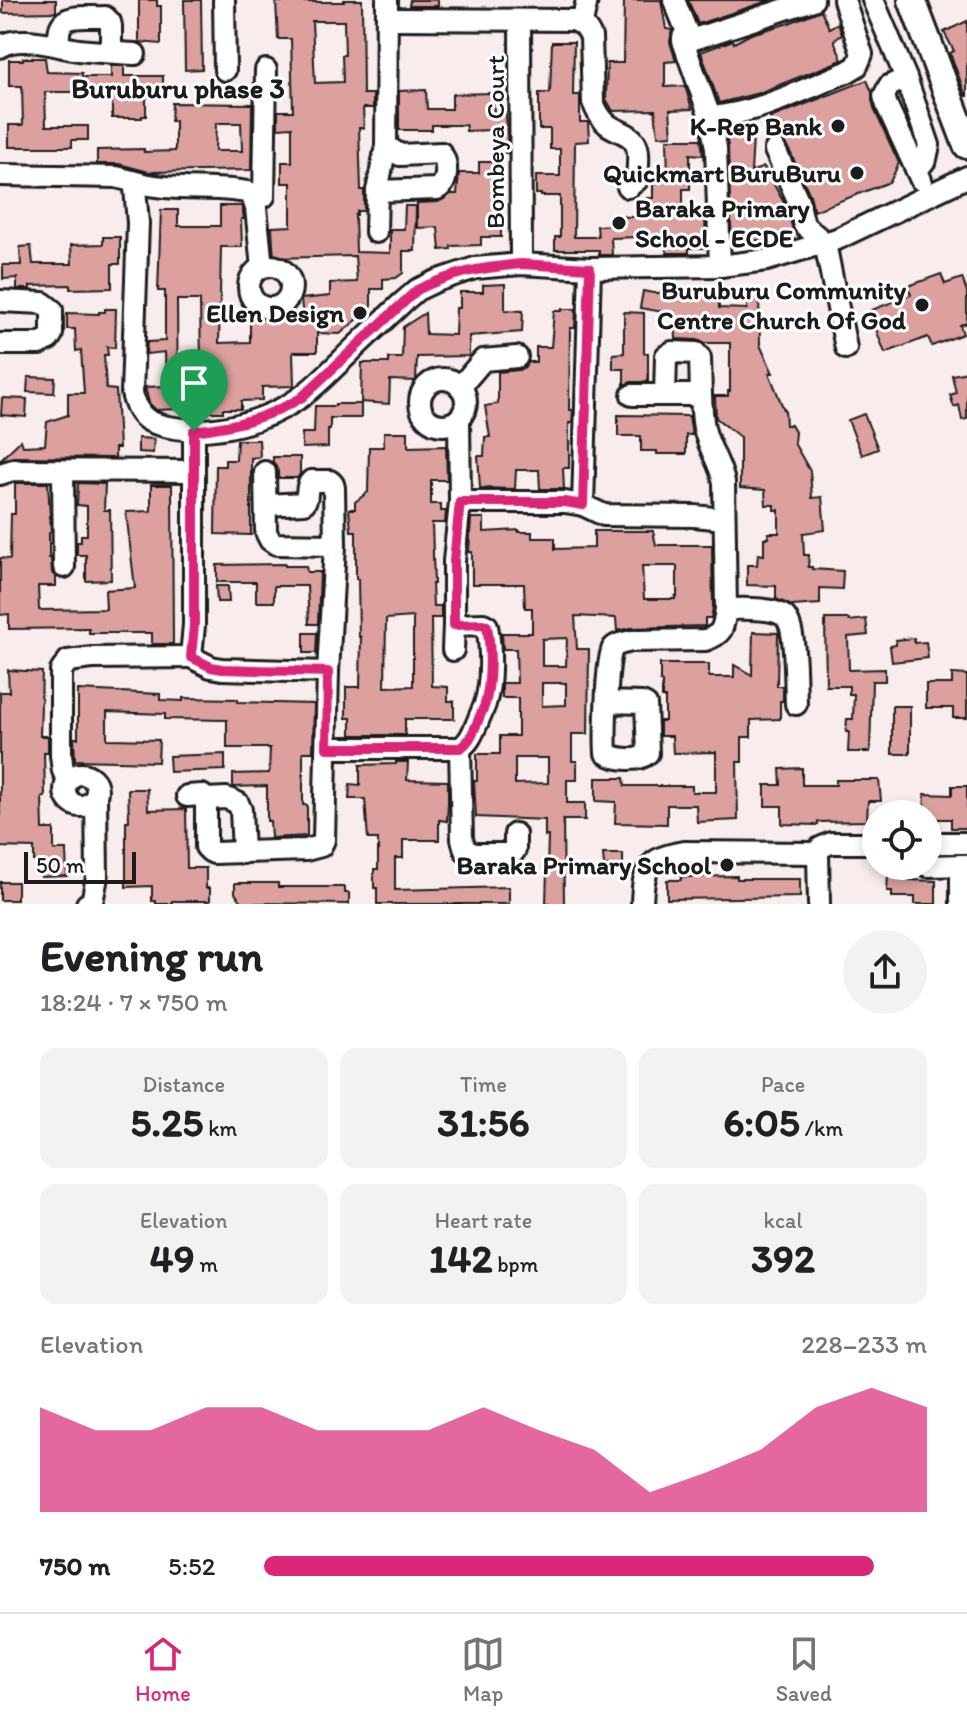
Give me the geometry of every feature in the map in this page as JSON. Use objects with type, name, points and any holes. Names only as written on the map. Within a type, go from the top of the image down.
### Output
[{"type":"main road","points":[[912,0],[967,145]]},
{"type":"street","points":[[224,0],[225,70]]},
{"type":"street","points":[[587,0],[582,23],[591,37],[593,102],[608,125],[629,136],[638,150],[637,180],[628,187]]},
{"type":"street","points":[[674,0],[689,37]]},
{"type":"street","points":[[720,266],[716,148],[710,117],[683,37],[700,38],[813,0]]},
{"type":"street","points":[[844,0],[862,54],[859,63]]},
{"type":"street","points":[[873,0],[906,78],[929,145],[926,159],[917,170],[928,194]]},
{"type":"street","points":[[376,232],[377,191],[386,146],[387,10]]},
{"type":"street","name":"Bombeya Court","points":[[387,10],[520,20],[574,20],[582,23]]},
{"type":"street","points":[[59,45],[60,29],[69,18],[105,17],[111,26],[111,52]]},
{"type":"street","name":"Bombeya Court","points":[[520,20],[521,264]]},
{"type":"street","points":[[0,47],[8,42],[45,43],[76,50],[135,54]]},
{"type":"street","points":[[710,117],[756,109],[847,72],[859,63],[862,55],[891,43]]},
{"type":"street","points":[[264,196],[266,70]]},
{"type":"street","points":[[377,191],[437,189],[446,178],[441,153],[400,155],[386,146]]},
{"type":"street","points":[[775,150],[798,200],[804,225],[825,243],[846,348]]},
{"type":"street","points":[[0,175],[116,177],[151,187],[244,190],[264,196]]},
{"type":"street","points":[[132,181],[138,223],[132,393],[136,408],[146,419],[162,426],[194,431],[257,419],[301,398],[417,290],[475,268],[521,264],[590,268],[720,266],[767,260],[825,243],[967,177]]},
{"type":"street","points":[[262,267],[253,199],[264,196]]},
{"type":"street","points":[[583,505],[590,268]]},
{"type":"street","points":[[0,301],[43,303],[52,310],[52,334],[45,342],[0,344]]},
{"type":"street","points":[[607,702],[612,649],[619,644],[631,641],[705,640],[716,637],[723,628],[726,609],[724,482],[704,427],[700,358],[696,353],[672,352],[666,356],[665,395]]},
{"type":"street","points":[[460,387],[483,360],[517,357]]},
{"type":"street","points":[[453,650],[454,561],[460,502],[459,419],[465,409],[466,397],[460,387],[450,380],[438,379],[428,385],[421,395],[421,407],[426,418],[436,424],[448,424],[459,419]]},
{"type":"street","points":[[632,395],[701,395]]},
{"type":"street","points":[[191,657],[194,625],[194,431]]},
{"type":"street","points":[[0,474],[13,470],[193,471]]},
{"type":"street","points":[[63,472],[64,567]]},
{"type":"street","points":[[265,472],[266,532],[272,542],[335,545]]},
{"type":"street","points":[[243,853],[238,803],[226,798],[196,797],[206,847],[214,853],[243,853],[306,850],[321,846],[325,834],[328,672],[335,545],[334,488],[330,481],[311,481],[304,503],[266,505]]},
{"type":"street","points":[[460,502],[565,502],[583,505],[604,515],[724,519]]},
{"type":"street","points":[[726,609],[770,610],[782,614],[789,621],[794,645],[796,704]]},
{"type":"street","points":[[327,748],[460,748],[466,744],[485,704],[489,683],[488,629],[483,624],[454,625]]},
{"type":"street","points":[[87,904],[92,902],[97,877],[96,785],[89,776],[78,775],[69,780],[63,771],[61,671],[68,661],[191,657],[222,669],[328,672]]},
{"type":"street","points":[[460,748],[462,839],[465,850],[475,854],[512,854],[515,834]]},
{"type":"street","points":[[819,904],[820,848],[831,843],[862,843]]},
{"type":"street","points":[[942,843],[967,843]]},
{"type":"street","points":[[642,904],[646,871],[658,858],[667,855],[684,852],[818,853]]},
{"type":"street","points":[[942,866],[964,865],[961,904]]},
{"type":"building","points":[[3,0],[56,0],[56,12],[3,13]]},
{"type":"building","points":[[139,0],[157,0],[157,6],[161,6],[161,44],[139,42]]},
{"type":"building","points":[[184,0],[201,0],[202,69],[185,70]]},
{"type":"building","points":[[362,0],[363,94],[373,94],[373,108],[363,108],[364,128],[359,128],[364,211],[357,211],[355,215],[356,252],[390,253],[390,229],[404,229],[405,206],[416,206],[415,251],[403,251],[403,273],[396,278],[383,279],[383,289],[371,289],[371,308],[340,334],[317,333],[317,352],[293,352],[294,386],[262,387],[262,400],[241,401],[241,409],[211,412],[211,408],[200,408],[200,300],[177,300],[178,409],[156,410],[149,403],[145,387],[166,386],[165,352],[146,352],[147,342],[165,341],[165,291],[158,291],[161,210],[178,210],[178,226],[220,226],[220,206],[242,206],[242,247],[221,247],[219,343],[250,342],[250,319],[303,319],[301,299],[330,296],[330,283],[357,282],[355,256],[274,258],[272,227],[291,226],[291,183],[282,183],[282,162],[292,162],[292,127],[278,128],[278,111],[293,111],[291,39],[278,39],[276,2]],"holes":[[[312,21],[344,21],[343,82],[315,83]]]},
{"type":"building","points":[[410,0],[438,0],[438,6],[409,6]]},
{"type":"building","points":[[624,0],[661,0],[666,29],[672,30],[670,42],[676,61],[665,62],[665,87],[685,86],[692,109],[670,110],[672,135],[658,136],[655,110],[613,111],[606,99],[607,63],[623,63]]},
{"type":"building","points":[[688,0],[771,0],[698,24]]},
{"type":"building","points":[[821,10],[829,28],[838,23],[842,35],[834,40],[842,60],[759,93],[719,103],[701,52],[733,40],[734,43]]},
{"type":"building","points":[[967,21],[966,96],[950,53],[954,51],[944,32]]},
{"type":"building","points":[[552,42],[574,42],[573,95],[580,95],[580,122],[588,122],[589,141],[575,142],[574,237],[598,237],[597,226],[615,225],[615,216],[648,218],[647,198],[653,198],[653,178],[668,178],[667,139],[701,139],[703,155],[690,154],[690,189],[683,189],[683,213],[705,214],[706,248],[689,248],[689,253],[667,253],[666,236],[611,238],[612,255],[599,255],[599,250],[555,250],[555,237],[560,237],[560,196],[536,194],[536,176],[560,176],[560,149],[550,149],[550,129],[539,129],[539,93],[550,93]]},
{"type":"building","points":[[45,58],[47,72],[82,73],[82,77],[111,77],[111,66],[124,66],[124,76],[163,76],[163,97],[146,97],[146,116],[142,118],[112,118],[112,97],[83,97],[83,92],[45,92],[46,126],[88,126],[88,140],[72,140],[72,147],[9,147],[9,125],[23,125],[22,86],[9,86],[9,60]]},
{"type":"building","points":[[867,80],[875,111],[899,163],[890,182],[814,211],[787,145],[779,138],[770,118]]},
{"type":"building","points":[[426,90],[427,109],[452,109],[452,94],[493,93],[494,113],[506,112],[508,153],[493,153],[493,130],[466,131],[466,125],[432,125],[432,130],[399,130],[399,91]]},
{"type":"building","points":[[172,103],[252,104],[251,170],[149,172],[119,164],[97,164],[97,150],[175,151],[175,121],[171,121]],"holes":[[[216,123],[241,123],[242,151],[215,151]]]},
{"type":"building","points":[[745,124],[753,138],[751,172],[764,167],[787,208],[794,232],[732,246],[727,138]]},
{"type":"building","points":[[479,162],[500,162],[501,237],[481,237],[481,245],[451,246],[451,249],[440,250],[438,227],[417,228],[417,203],[438,202],[457,194],[459,173],[479,173]]},
{"type":"building","points":[[103,237],[120,237],[120,264],[112,264],[112,288],[70,289],[70,285],[17,289],[17,278],[3,279],[3,265],[21,265],[20,247],[31,246],[33,264],[72,264],[71,245],[103,244]]},
{"type":"building","points":[[941,274],[945,284],[962,278],[967,292],[967,323],[960,325],[963,334],[932,346],[928,337],[885,353],[869,311],[911,295],[908,286]]},
{"type":"building","points":[[505,284],[505,310],[523,311],[522,332],[469,336],[469,356],[417,357],[416,381],[390,380],[389,404],[361,402],[362,363],[389,363],[389,358],[402,358],[403,327],[425,313],[426,334],[455,335],[460,292],[483,292],[483,285]]},
{"type":"building","points":[[643,291],[719,292],[719,308],[747,309],[747,292],[759,292],[760,345],[773,373],[769,373],[785,410],[786,425],[791,425],[795,432],[794,443],[810,471],[812,498],[822,497],[825,530],[803,533],[804,555],[809,555],[808,567],[812,569],[843,571],[842,589],[820,588],[820,604],[792,606],[776,599],[776,586],[747,585],[747,565],[757,565],[758,554],[764,555],[764,538],[769,538],[768,533],[779,533],[779,510],[774,510],[774,505],[766,505],[765,490],[740,488],[740,437],[716,418],[715,396],[728,396],[730,391],[730,343],[676,339],[675,314],[640,308]]},
{"type":"building","points":[[105,309],[116,309],[115,348],[107,347],[108,355],[104,355],[106,389],[116,390],[119,448],[115,448],[115,458],[13,457],[0,460],[21,440],[23,446],[45,445],[47,422],[68,415],[68,393],[84,393],[81,350],[76,351],[75,329],[67,329],[67,313],[99,314]]},
{"type":"building","points":[[576,309],[575,328],[570,328],[569,410],[573,410],[572,423],[569,423],[569,468],[563,468],[564,489],[540,489],[539,470],[516,470],[515,489],[480,488],[478,456],[484,456],[485,437],[490,437],[485,406],[498,404],[498,372],[519,370],[529,362],[536,362],[536,347],[551,347],[554,311]]},
{"type":"building","points":[[624,312],[644,313],[648,382],[624,385],[624,369],[613,369],[613,354],[624,353]]},
{"type":"building","points":[[967,372],[967,419],[962,420],[959,405],[954,407],[950,395],[956,393],[952,375]]},
{"type":"building","points":[[28,377],[55,378],[54,393],[27,392]]},
{"type":"building","points":[[2,398],[27,399],[26,417],[1,415]]},
{"type":"building","points":[[361,404],[361,418],[330,418],[328,447],[302,448],[302,433],[314,433],[315,406]]},
{"type":"building","points":[[864,414],[878,449],[862,455],[848,420]]},
{"type":"building","points":[[618,415],[689,416],[692,435],[686,435],[686,454],[641,451],[641,436],[618,436]]},
{"type":"building","points":[[384,432],[408,432],[408,447],[446,446],[447,480],[431,480],[431,504],[441,504],[441,511],[446,511],[445,523],[432,523],[433,606],[441,606],[441,618],[431,618],[432,686],[448,687],[448,701],[454,701],[454,719],[405,719],[405,735],[351,735],[351,718],[346,718],[346,687],[360,687],[361,637],[356,531],[351,531],[349,509],[355,509],[355,502],[368,492],[369,447],[384,447]],"holes":[[[413,617],[413,686],[385,687],[386,619]]]},
{"type":"building","points":[[138,438],[154,439],[153,453],[138,452]]},
{"type":"building","points":[[237,440],[259,440],[260,457],[251,458],[251,535],[215,534],[216,466],[225,466],[225,460],[236,460]]},
{"type":"building","points":[[273,457],[300,457],[300,474],[297,478],[278,478]]},
{"type":"building","points":[[15,483],[48,483],[49,558],[56,586],[38,586],[39,610],[106,609],[105,590],[135,588],[126,512],[151,511],[151,485],[172,485],[173,644],[152,644],[152,633],[89,633],[89,628],[9,629],[9,614],[0,615],[0,558],[10,559]]},
{"type":"building","points":[[78,483],[105,484],[104,510],[110,510],[111,580],[86,581],[86,555],[77,555],[77,542],[81,542],[81,535],[87,535],[87,506],[77,505]]},
{"type":"building","points":[[471,518],[484,518],[484,532],[519,530],[532,532],[532,538],[555,538],[555,549],[594,548],[594,531],[653,531],[656,545],[712,545],[713,608],[711,618],[705,618],[705,626],[617,631],[616,618],[575,616],[577,649],[589,649],[588,734],[572,734],[572,761],[577,761],[577,780],[567,780],[567,803],[585,803],[585,820],[563,820],[564,904],[546,904],[548,836],[545,836],[545,820],[476,817],[474,781],[477,781],[477,754],[500,754],[500,736],[518,736],[518,698],[502,698],[502,683],[517,683],[516,649],[503,649],[502,633],[532,633],[532,608],[525,608],[524,584],[472,584],[472,552],[469,552]],"holes":[[[642,566],[677,566],[675,599],[644,599]],[[567,638],[566,666],[542,666],[542,639]],[[542,683],[566,683],[566,705],[542,706]],[[515,758],[548,758],[548,783],[515,784]]]},
{"type":"building","points":[[217,565],[306,566],[307,572],[320,572],[318,624],[309,624],[307,586],[274,586],[274,602],[256,602],[256,582],[217,582]]},
{"type":"building","points":[[216,586],[228,586],[229,602],[217,602]]},
{"type":"building","points":[[825,619],[866,619],[868,635],[848,637],[849,670],[885,669],[885,681],[872,681],[870,752],[848,752],[847,719],[853,719],[854,694],[849,694],[849,686],[826,686]]},
{"type":"building","points":[[753,632],[778,633],[777,686],[783,686],[783,701],[780,701],[780,719],[751,720],[751,737],[742,737],[742,762],[737,762],[738,820],[697,822],[696,805],[667,805],[667,824],[615,823],[616,802],[596,801],[596,778],[624,778],[625,786],[692,786],[692,792],[716,792],[716,752],[673,753],[672,736],[660,736],[660,721],[665,721],[665,698],[662,698],[660,664],[709,664],[709,677],[734,677],[734,665],[752,675]]},
{"type":"building","points":[[304,633],[317,633],[316,653],[304,653]]},
{"type":"building","points":[[914,638],[914,643],[926,642],[928,658],[892,662],[890,646],[896,645],[896,640]]},
{"type":"building","points":[[8,670],[42,672],[40,736],[48,736],[48,752],[44,752],[43,829],[54,829],[54,850],[66,850],[67,876],[41,877],[40,861],[34,861],[34,848],[0,847],[0,692],[9,692]]},
{"type":"building","points":[[952,674],[967,675],[967,718],[953,718],[953,708],[926,708],[926,684],[952,684]]},
{"type":"building","points":[[78,690],[160,694],[160,700],[238,699],[238,702],[314,704],[313,752],[303,752],[303,805],[307,805],[307,836],[271,838],[270,821],[267,821],[267,786],[233,787],[233,774],[269,773],[270,748],[227,748],[227,720],[165,719],[165,714],[107,712],[107,739],[159,740],[158,762],[75,760]]},
{"type":"building","points":[[892,706],[910,706],[910,754],[892,754]]},
{"type":"building","points":[[225,754],[225,770],[170,772],[169,756]]},
{"type":"building","points":[[408,762],[407,780],[448,781],[448,803],[447,821],[439,820],[439,840],[403,840],[403,858],[395,858],[395,890],[509,887],[509,904],[377,904],[374,869],[378,869],[378,839],[368,839],[365,799],[349,799],[350,784],[360,785],[360,765]]},
{"type":"building","points":[[802,768],[802,785],[836,785],[836,780],[879,780],[881,800],[862,800],[862,821],[782,824],[782,806],[765,806],[765,785],[781,785],[780,769]]},
{"type":"building","points":[[952,786],[967,786],[967,828],[951,828],[951,819],[942,819],[942,800],[925,800],[925,794],[952,795]]},
{"type":"building","points":[[128,789],[147,789],[148,810],[186,809],[187,868],[206,868],[206,888],[210,888],[210,901],[156,904],[152,901],[152,886],[126,887]]},
{"type":"building","points":[[603,854],[623,854],[623,867],[604,866]]},
{"type":"building","points":[[737,876],[737,879],[800,879],[800,897],[667,899],[667,880]]},
{"type":"building","points":[[888,880],[936,881],[936,904],[915,904],[915,897],[892,897],[892,891],[887,891]]},
{"type":"building","points":[[0,882],[17,882],[17,900],[0,900]]},
{"type":"building","points":[[235,883],[278,883],[278,887],[345,887],[345,893],[349,893],[349,904],[242,903],[235,893]]},
{"type":"place","name":"K-Rep Bank","points":[[838,126]]},
{"type":"place","name":"Quickmart BuruBuru","points":[[857,173]]},
{"type":"place","name":"Baraka Primary School - ECDE","points":[[619,223]]},
{"type":"place","name":"Buruburu Community Centre Church Of God","points":[[922,305]]},
{"type":"place","name":"Ellen Design","points":[[360,313]]},
{"type":"place","name":"Baraka Primary School","points":[[727,865]]},
{"type":"district","name":"Buruburu phase 3","points":[[178,88]]},
{"type":"route","points":[[521,264],[590,268],[583,505],[565,502],[460,502],[454,561],[454,625],[487,626],[489,683],[485,704],[471,736],[460,748],[327,748],[328,672],[222,669],[191,657],[194,625],[194,431],[257,419],[301,398],[417,290],[436,281],[475,268],[521,264]]}]
